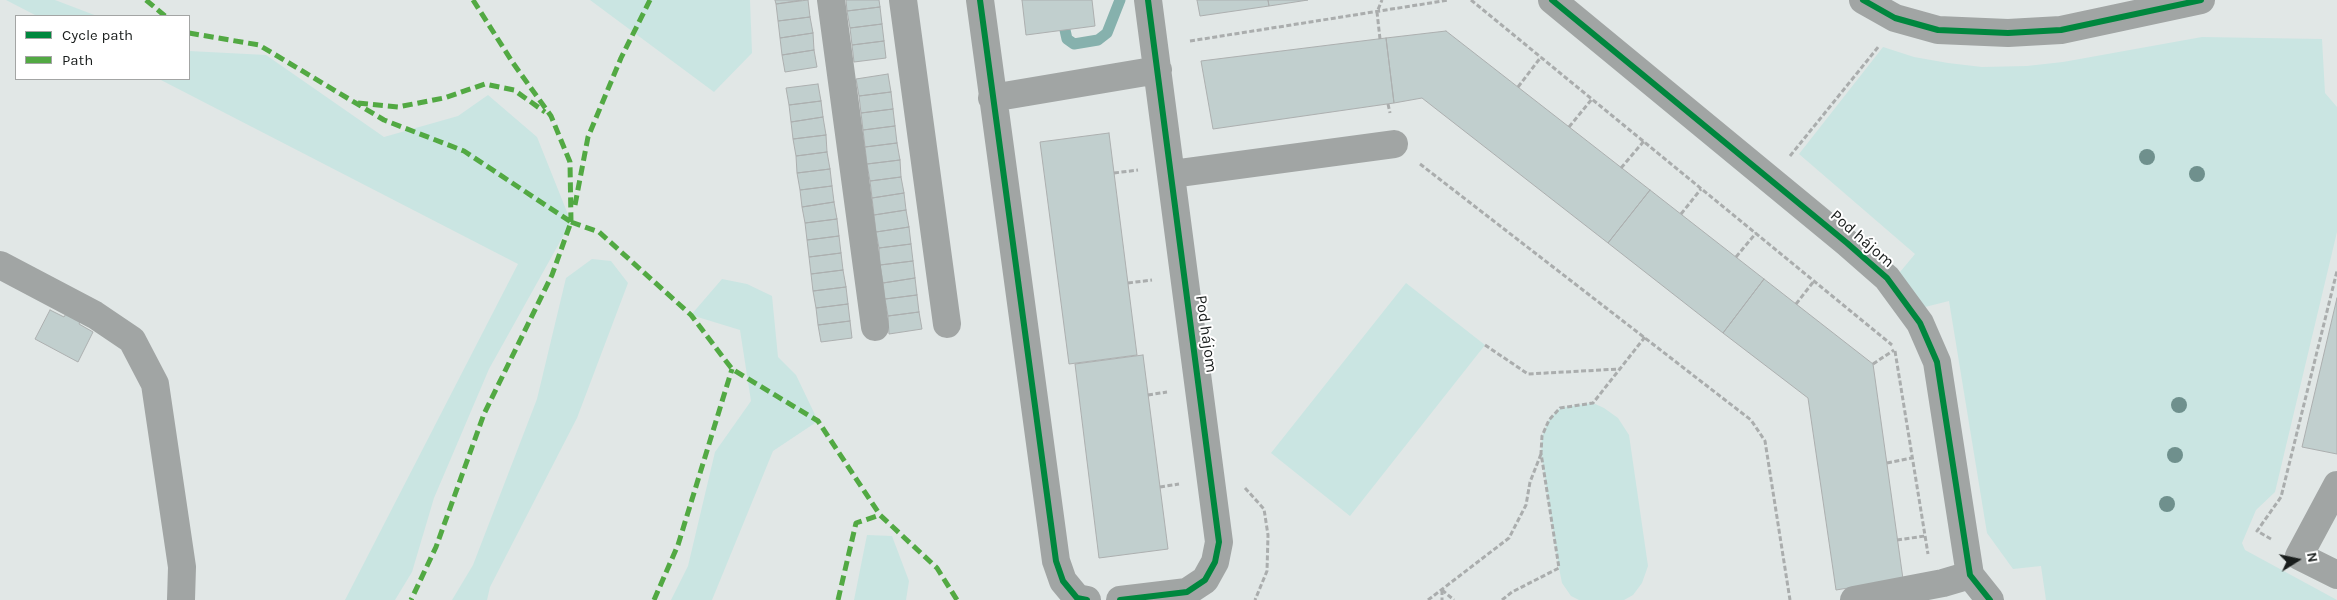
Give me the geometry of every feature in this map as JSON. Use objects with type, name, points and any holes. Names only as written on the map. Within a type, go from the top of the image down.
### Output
[{"type":"street","points":[[831,0],[876,327]]},
{"type":"street","points":[[903,0],[947,324]]},
{"type":"street","points":[[980,0],[1056,561],[1063,581],[1077,598],[1087,600]]},
{"type":"street","name":"Pod hájom","points":[[1120,600],[1187,592],[1205,580],[1215,562],[1219,542],[1148,0]]},
{"type":"street","name":"Pod hájom","points":[[1552,0],[1887,278],[1920,323],[1937,362],[1970,575],[1990,600]]},
{"type":"street","points":[[1863,0],[1895,18],[1938,30],[2008,33],[2061,30],[2200,0]]},
{"type":"street","points":[[992,98],[1158,70]]},
{"type":"street","points":[[1172,174],[1394,144]]},
{"type":"street","points":[[0,264],[95,316],[132,340],[155,384],[182,567],[181,600]]},
{"type":"street","points":[[2337,485],[2299,556],[2337,575]]},
{"type":"street","points":[[1854,600],[1944,583],[1970,575]]},
{"type":"path","points":[[1380,39],[1376,12],[1382,0]]},
{"type":"path","points":[[1190,41],[1449,0]]},
{"type":"path","points":[[1471,0],[1894,346],[1929,560],[1944,583]]},
{"type":"path","points":[[1771,180],[1882,42]]},
{"type":"path","points":[[1518,87],[1541,57]]},
{"type":"path","points":[[1569,127],[1592,99]]},
{"type":"path","points":[[1621,168],[1644,141]]},
{"type":"path","points":[[1394,144],[1751,420],[1765,441],[1790,600]]},
{"type":"path","points":[[1681,214],[1701,189]]},
{"type":"path","points":[[1736,257],[1756,233]]},
{"type":"path","points":[[2299,556],[2257,531],[2281,496],[2337,271]]},
{"type":"path","points":[[1796,304],[1814,281]]},
{"type":"path","points":[[1502,600],[1512,592],[1559,568],[1541,453],[1542,436],[1549,420],[1560,408],[1593,403],[1645,337]]},
{"type":"path","points":[[1485,345],[1528,374],[1620,369]]},
{"type":"path","points":[[1873,364],[1894,350]]},
{"type":"path","points":[[1428,600],[1509,538],[1526,505],[1530,482],[1541,453]]},
{"type":"path","points":[[1887,463],[1912,458]]},
{"type":"path","points":[[1210,479],[1236,480],[1251,493],[1264,509],[1268,535],[1266,571],[1255,600]]},
{"type":"path","points":[[1897,540],[1925,536]]},
{"type":"path","points":[[1442,590],[1442,600]]},
{"type":"path","points":[[1442,590],[1454,600]]},
{"type":"shaded area","points":[[6,0],[55,0],[94,15],[35,15]]},
{"type":"shaded area","points":[[590,0],[750,0],[752,53],[714,92]]},
{"type":"shaded area","points":[[2202,37],[2322,39],[2325,93],[2337,107],[2337,232],[2275,492],[2256,510],[2242,543],[2245,550],[2337,600],[2046,600],[2041,566],[2013,569],[1987,533],[1949,301],[1917,309],[1895,278],[1915,254],[1799,154],[1883,47],[1914,57],[1948,63],[1982,67],[2027,66],[2063,62]]},
{"type":"shaded area","points":[[190,51],[266,55],[384,137],[458,116],[488,95],[537,137],[571,222],[489,369],[434,498],[412,572],[395,600],[345,600],[518,264],[161,80],[190,80]]},
{"type":"shaded area","points":[[592,259],[611,261],[628,283],[577,418],[490,587],[487,600],[452,600],[473,565],[537,399],[566,278]]},
{"type":"shaded area","points":[[722,279],[747,284],[772,296],[778,357],[796,375],[818,421],[773,451],[712,600],[671,600],[688,566],[715,452],[751,401],[740,330],[691,315]]},
{"type":"shaded area","points":[[1406,283],[1485,345],[1350,516],[1271,453]]},
{"type":"shaded area","points":[[1593,403],[1618,418],[1629,435],[1648,566],[1642,583],[1633,595],[1624,600],[1579,600],[1571,596],[1562,583],[1559,568],[1541,453],[1542,436],[1549,420],[1560,408]]},
{"type":"shaded area","points":[[867,535],[892,536],[909,581],[906,600],[854,600]]},
{"type":"building","points":[[775,0],[802,0],[776,4]]},
{"type":"building","points":[[808,0],[810,17],[778,21],[776,4]]},
{"type":"building","points":[[846,0],[879,0],[880,7],[847,11]]},
{"type":"building","points":[[1022,0],[1092,0],[1095,26],[1026,35]]},
{"type":"building","points":[[1197,0],[1268,0],[1269,6],[1200,16]]},
{"type":"building","points":[[1268,0],[1308,0],[1269,6]]},
{"type":"building","points":[[880,7],[882,24],[850,28],[847,11]]},
{"type":"building","points":[[810,17],[813,33],[780,38],[778,21]]},
{"type":"building","points":[[882,24],[884,41],[852,45],[850,28]]},
{"type":"building","points":[[1446,31],[1650,190],[1608,243],[1422,98],[1394,103],[1386,38]]},
{"type":"building","points":[[813,33],[814,50],[782,55],[780,38]]},
{"type":"building","points":[[1386,38],[1394,103],[1213,129],[1201,61]]},
{"type":"building","points":[[884,41],[886,58],[854,62],[852,45]]},
{"type":"building","points":[[814,50],[817,67],[785,72],[782,55]]},
{"type":"building","points":[[888,74],[891,92],[859,96],[856,79]]},
{"type":"building","points":[[818,84],[821,101],[789,105],[786,88]]},
{"type":"building","points":[[891,92],[893,109],[861,113],[859,96]]},
{"type":"building","points":[[821,101],[823,117],[791,122],[789,105]]},
{"type":"building","points":[[893,109],[895,126],[863,130],[861,113]]},
{"type":"building","points":[[823,117],[826,135],[793,139],[791,122]]},
{"type":"building","points":[[895,126],[897,143],[865,147],[863,130]]},
{"type":"building","points":[[1109,133],[1137,355],[1069,364],[1040,142]]},
{"type":"building","points":[[826,135],[827,152],[796,156],[793,139]]},
{"type":"building","points":[[897,143],[900,160],[867,164],[865,147]]},
{"type":"building","points":[[827,152],[830,169],[797,173],[796,156]]},
{"type":"building","points":[[900,160],[901,177],[870,181],[867,164]]},
{"type":"building","points":[[830,169],[832,186],[800,190],[797,173]]},
{"type":"building","points":[[901,177],[904,193],[872,198],[870,181]]},
{"type":"building","points":[[832,186],[834,202],[802,207],[800,190]]},
{"type":"building","points":[[1650,190],[1764,279],[1723,333],[1608,243]]},
{"type":"building","points":[[904,193],[906,210],[874,215],[872,198]]},
{"type":"building","points":[[834,202],[837,219],[805,223],[802,207]]},
{"type":"building","points":[[906,210],[909,227],[876,232],[874,215]]},
{"type":"building","points":[[837,219],[839,236],[807,240],[805,223]]},
{"type":"building","points":[[909,227],[911,244],[879,248],[876,232]]},
{"type":"building","points":[[839,236],[841,253],[809,257],[807,240]]},
{"type":"building","points":[[911,244],[913,261],[880,265],[879,248]]},
{"type":"building","points":[[841,253],[843,270],[811,274],[809,257]]},
{"type":"building","points":[[913,261],[915,278],[883,283],[880,265]]},
{"type":"building","points":[[843,270],[846,287],[813,291],[811,274]]},
{"type":"building","points":[[915,278],[917,295],[885,299],[883,283]]},
{"type":"building","points":[[1764,279],[1873,364],[1903,579],[1836,590],[1808,398],[1723,333]]},
{"type":"building","points":[[846,287],[848,304],[816,308],[813,291]]},
{"type":"building","points":[[917,295],[919,312],[888,316],[885,299]]},
{"type":"building","points":[[2337,298],[2337,454],[2302,447]]},
{"type":"building","points":[[848,304],[850,321],[818,325],[816,308]]},
{"type":"building","points":[[50,310],[64,317],[68,310],[82,318],[79,324],[93,332],[78,362],[35,339]]},
{"type":"building","points":[[919,312],[922,329],[889,334],[888,316]]},
{"type":"building","points":[[850,321],[852,338],[821,342],[818,325]]},
{"type":"building","points":[[1143,355],[1168,549],[1099,558],[1075,364]]},
{"type":"waterway","points":[[1065,30],[1067,39],[1074,44],[1098,40],[1107,33],[1120,0]]},
{"type":"marked path","points":[[146,0],[164,15]]},
{"type":"marked path","points":[[473,0],[513,63],[551,116],[570,162],[571,222]]},
{"type":"marked path","points":[[575,205],[588,137],[621,58],[650,0]]},
{"type":"marked path","points":[[190,33],[259,45],[384,120],[464,151],[571,222],[552,275],[484,414],[436,547],[411,600]]},
{"type":"marked path","points":[[358,103],[398,107],[444,98],[485,84],[514,90],[545,112]]},
{"type":"marked path","points":[[571,222],[599,232],[691,315],[732,369],[818,421],[880,515],[937,568],[957,600]]},
{"type":"marked path","points":[[654,600],[678,545],[732,369]]},
{"type":"marked path","points":[[838,600],[856,523],[880,515]]},
{"type":"cycle path","points":[[980,0],[1056,561],[1063,581],[1077,598],[1087,600]]},
{"type":"cycle path","points":[[1120,600],[1187,592],[1205,580],[1215,562],[1219,542],[1148,0]]},
{"type":"cycle path","points":[[1552,0],[1887,278],[1920,323],[1937,362],[1970,575],[1990,600]]},
{"type":"cycle path","points":[[1863,0],[1895,18],[1938,30],[2008,33],[2061,30],[2201,0]]}]
